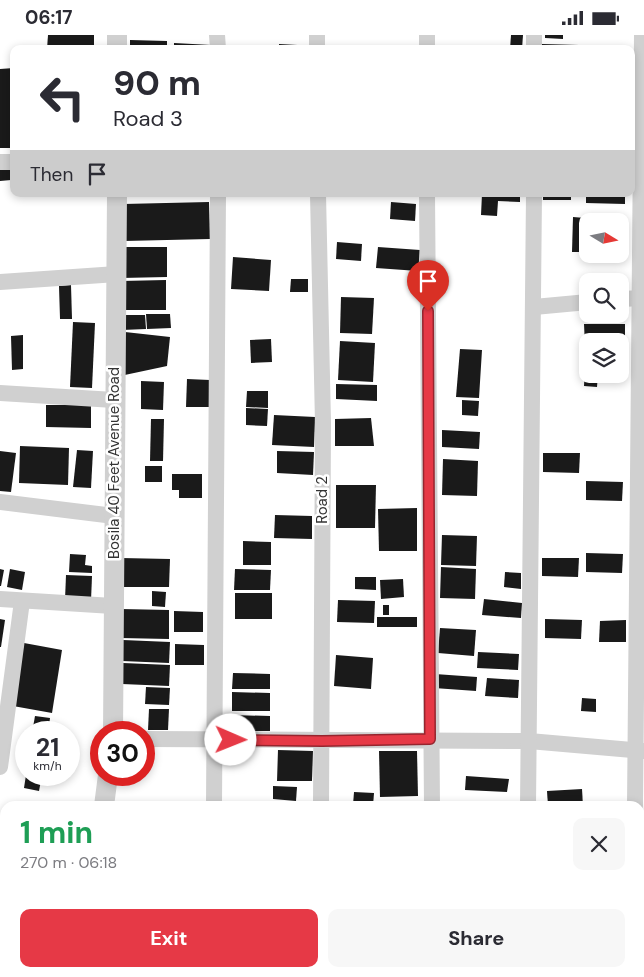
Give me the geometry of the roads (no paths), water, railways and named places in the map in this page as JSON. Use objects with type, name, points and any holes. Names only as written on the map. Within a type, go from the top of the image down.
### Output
[{"type":"street","points":[[635,801],[640,751],[642,35]]},
{"type":"street","name":"Bosila 40 Feet Avenue Road","points":[[113,721],[117,197]]},
{"type":"street","points":[[214,801],[218,197]]},
{"type":"street","name":"Road 2","points":[[318,197],[322,423],[321,801]]},
{"type":"street","points":[[427,197],[432,801]]},
{"type":"street","points":[[528,801],[534,197]]},
{"type":"street","points":[[0,282],[117,274]]},
{"type":"street","points":[[534,307],[579,303]]},
{"type":"street","points":[[0,393],[114,400]]},
{"type":"street","points":[[0,502],[114,516]]},
{"type":"street","points":[[0,599],[113,606]]},
{"type":"street","points":[[0,767],[22,601]]},
{"type":"street","points":[[155,739],[529,741],[640,751]]},
{"type":"street","points":[[105,801],[107,786]]}]
